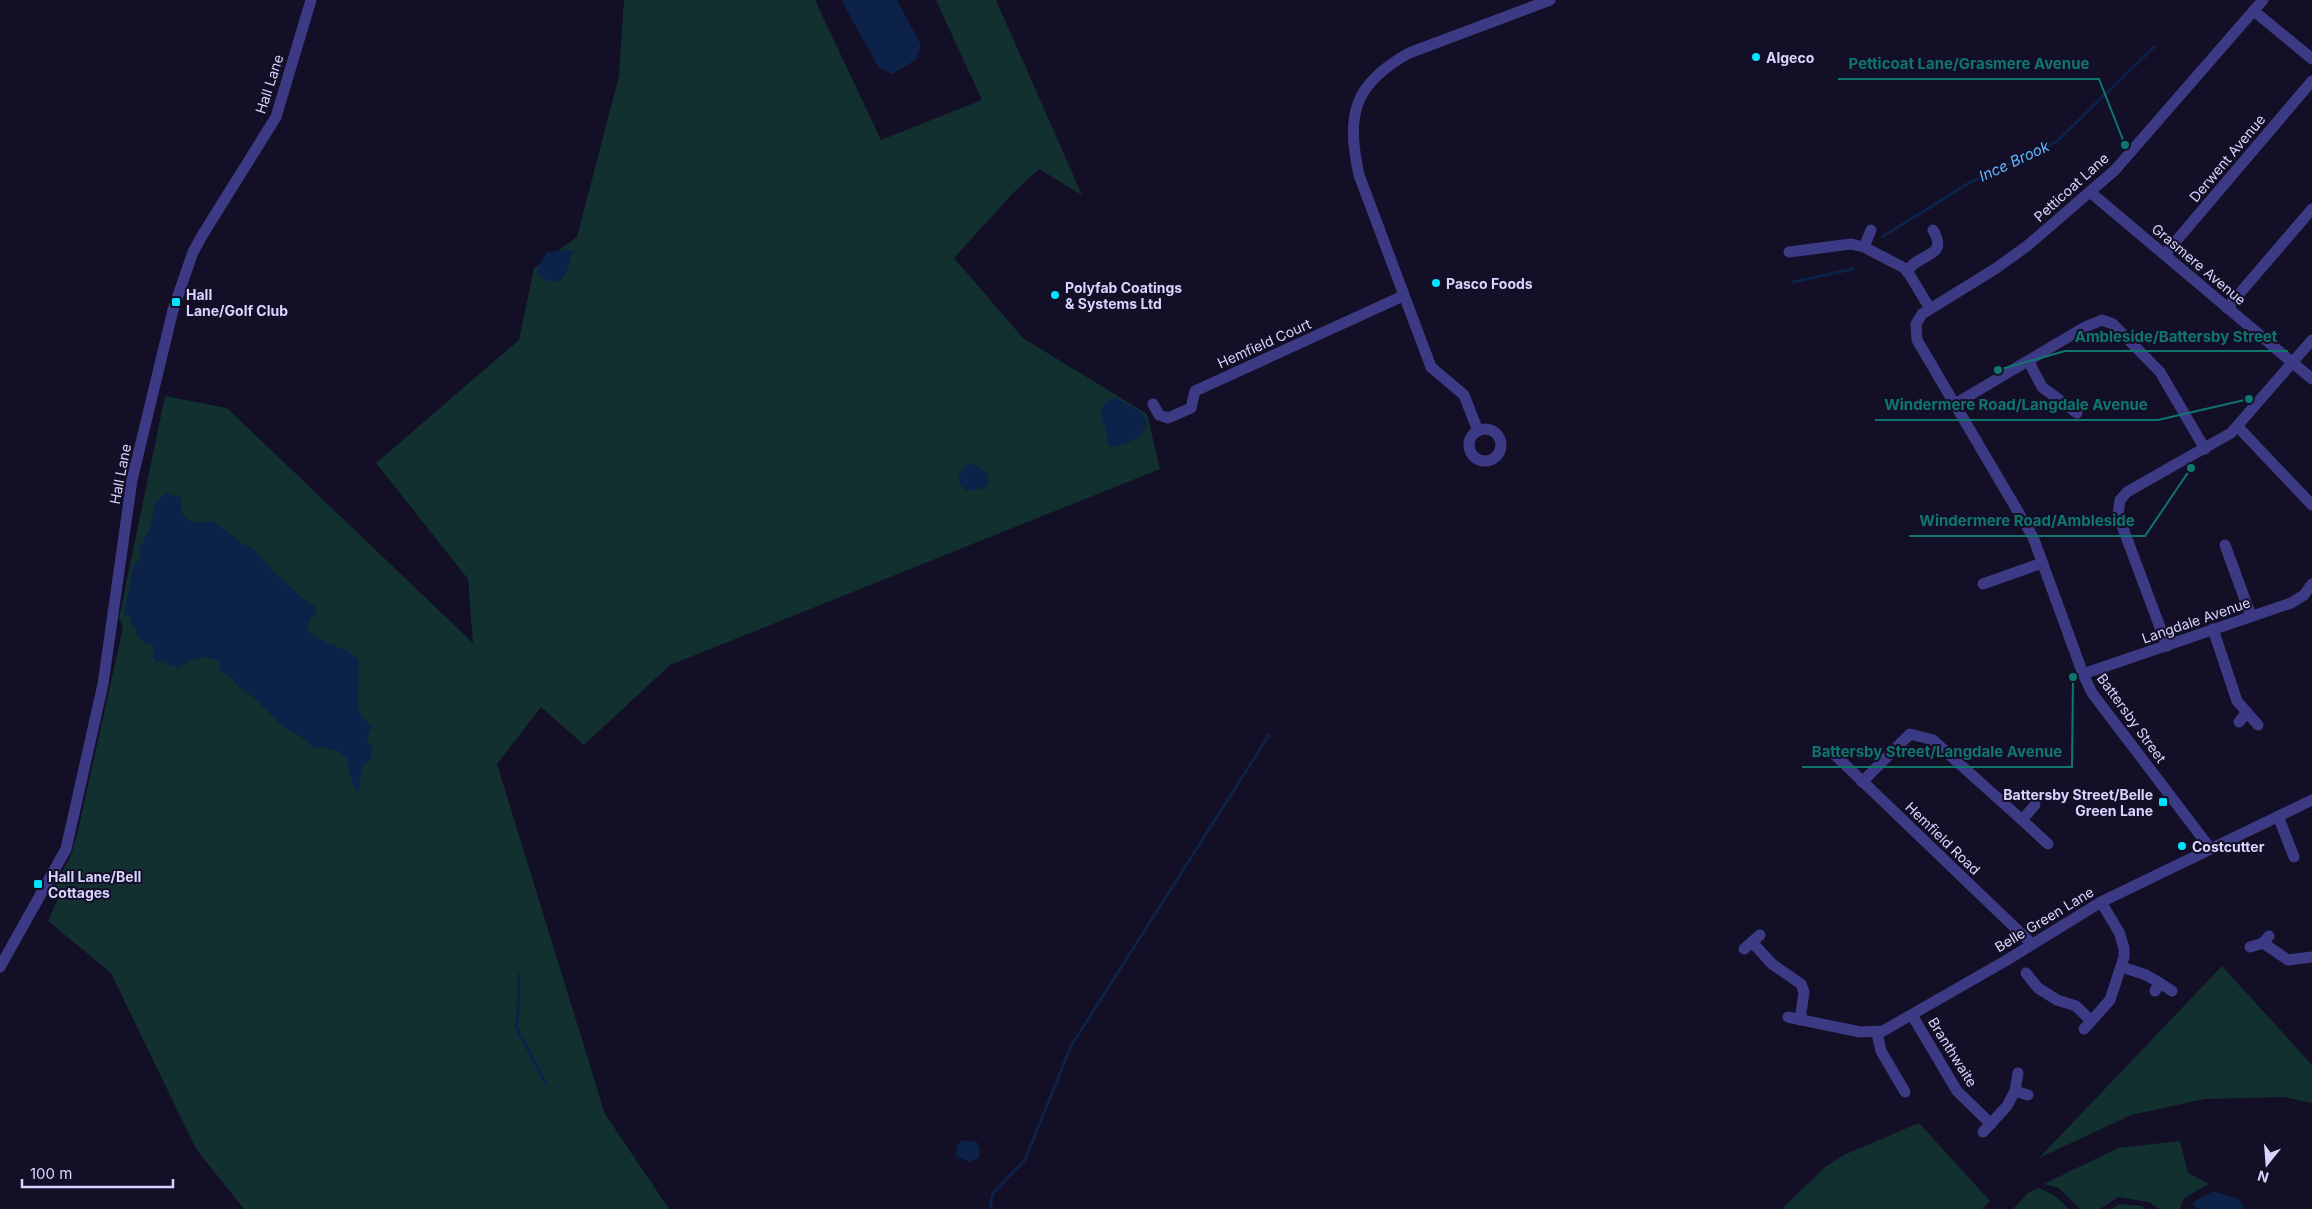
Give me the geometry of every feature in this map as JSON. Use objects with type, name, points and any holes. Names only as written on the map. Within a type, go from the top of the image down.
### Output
[{"type":"street","name":"Hall Lane","points":[[0,967],[66,849],[103,684],[132,480],[173,310],[193,252],[202,234],[276,117],[311,0]]},
{"type":"street","points":[[1478,431],[1464,396],[1431,368],[1359,175],[1353,148],[1352,123],[1359,100],[1371,80],[1390,64],[1408,53],[1550,0]]},
{"type":"street","name":"Petticoat Lane","points":[[1916,324],[1918,318],[1929,307],[1995,269],[2027,246],[2115,170],[2263,0]]},
{"type":"street","points":[[2254,11],[2312,59]]},
{"type":"street","name":"Derwent Avenue","points":[[2165,254],[2312,80]]},
{"type":"street","name":"Grasmere Avenue","points":[[2090,192],[2312,379]]},
{"type":"street","points":[[2227,308],[2312,209]]},
{"type":"street","points":[[1864,247],[1871,230]]},
{"type":"street","points":[[1908,272],[1911,265],[1938,248],[1939,239],[1933,230]]},
{"type":"street","points":[[1789,252],[1851,244],[1864,247],[1908,272],[1929,307]]},
{"type":"street","name":"Hemfield Court","points":[[1153,404],[1160,415],[1168,418],[1191,408],[1195,391],[1403,296]]},
{"type":"street","points":[[1955,404],[2029,362],[2085,327],[2102,320],[2113,324],[2160,372],[2204,449]]},
{"type":"street","name":"Battersby Street","points":[[1916,324],[1917,340],[2033,537],[2083,674],[2092,693],[2210,848]]},
{"type":"street","points":[[2168,646],[2118,515],[2118,505],[2122,495],[2221,441],[2238,426],[2312,340]]},
{"type":"street","points":[[2029,362],[2042,387],[2077,413]]},
{"type":"street","points":[[2238,426],[2312,505]]},
{"type":"street","points":[[2225,545],[2251,616]]},
{"type":"street","points":[[1983,584],[2042,564]]},
{"type":"street","name":"Langdale Avenue","points":[[2083,674],[2298,600],[2312,584]]},
{"type":"street","points":[[2213,629],[2237,701],[2258,725]]},
{"type":"street","points":[[2239,722],[2247,712]]},
{"type":"street","points":[[1862,782],[1910,734],[1933,740],[2048,844]]},
{"type":"street","name":"Hemfield Road","points":[[1833,753],[2032,944]]},
{"type":"street","name":"Belle Green Lane","points":[[1877,1033],[1912,1015],[2101,902],[2312,800]]},
{"type":"street","points":[[2022,820],[2036,805]]},
{"type":"street","points":[[2278,816],[2294,857]]},
{"type":"street","points":[[2026,974],[2038,988],[2057,1000],[2076,1006],[2088,1025],[2110,1000],[2122,967],[2124,948],[2122,940],[2101,902]]},
{"type":"street","points":[[2250,947],[2266,939],[2288,960],[2312,957]]},
{"type":"street","points":[[1752,942],[1772,964],[1801,984],[1804,992],[1794,1018],[1860,1032],[1877,1033],[1881,1051],[1905,1092]]},
{"type":"street","points":[[2122,967],[2146,975],[2157,987],[2172,991]]},
{"type":"street","name":"Branthwaite","points":[[1912,1015],[1957,1091],[1987,1128],[2008,1106],[2016,1092],[2018,1073]]},
{"type":"street","points":[[2016,1092],[2028,1095]]},
{"type":"green space","points":[[624,0],[815,0],[881,140],[982,100],[936,0],[996,0],[1082,195],[1039,169],[1013,193],[954,258],[1023,338],[1147,414],[1160,469],[670,665],[584,745],[541,707],[497,764],[605,1114],[669,1209],[244,1209],[196,1149],[111,973],[48,921],[58,899],[49,894],[70,858],[77,835],[123,627],[119,618],[165,396],[227,408],[473,643],[468,579],[376,463],[519,340],[534,268],[577,237],[619,76]]},
{"type":"green space","points":[[2222,966],[2312,1065],[2312,1103],[2283,1097],[2205,1099],[2131,1115],[2039,1158]]},
{"type":"green space","points":[[1919,1123],[1990,1201],[1982,1209],[1782,1209],[1825,1167],[1846,1154]]},
{"type":"green space","points":[[2180,1141],[2188,1173],[2209,1184],[2184,1198],[2180,1209],[2159,1209],[2149,1202],[2118,1197],[2100,1209],[2080,1209],[2059,1188],[2044,1184],[2118,1148]]},
{"type":"green space","points":[[2038,1188],[2054,1195],[2069,1209],[2013,1209],[2028,1193]]},
{"type":"green space","points":[[2120,1204],[2142,1206],[2145,1209],[2111,1209]]},
{"type":"water","points":[[841,0],[897,0],[921,45],[916,60],[892,74],[879,68]]},
{"type":"water","points":[[574,251],[564,277],[555,281],[539,277],[538,266],[547,252]]},
{"type":"water","points":[[1116,398],[1140,412],[1145,418],[1146,424],[1145,430],[1136,438],[1111,447],[1108,444],[1101,410],[1109,399]]},
{"type":"water","points":[[968,464],[979,466],[985,471],[989,481],[985,488],[968,491],[959,484],[959,474]]},
{"type":"water","points":[[164,493],[182,498],[181,512],[193,523],[213,521],[244,545],[251,547],[278,576],[315,607],[316,613],[310,618],[307,625],[310,632],[322,641],[346,650],[359,661],[358,707],[372,729],[367,740],[372,745],[371,758],[362,767],[359,792],[354,788],[347,763],[348,760],[345,756],[327,748],[312,748],[309,742],[280,724],[253,697],[240,688],[228,674],[220,673],[219,661],[209,658],[198,658],[179,668],[160,661],[156,662],[152,657],[154,652],[152,645],[143,641],[137,635],[136,628],[132,626],[130,617],[124,614],[133,567],[140,558],[140,547],[150,529],[155,505]]},
{"type":"water","points":[[961,1140],[977,1142],[980,1150],[979,1158],[972,1160],[971,1163],[956,1156],[957,1146]]},
{"type":"water","points":[[2213,1191],[2238,1199],[2245,1209],[2198,1209],[2192,1203]]},
{"type":"waterway","name":"Ince Brook","points":[[1882,237],[1969,183],[2056,142],[2154,47]]},
{"type":"waterway","name":"Ince Brook","points":[[1793,282],[1853,269]]},
{"type":"waterway","points":[[990,1209],[993,1193],[1025,1160],[1071,1046],[1269,735]]},
{"type":"waterway","points":[[519,975],[516,1027],[546,1084]]},
{"type":"place","name":"Algeco","points":[[1756,57]]},
{"type":"place","name":"Petticoat Lane/Grasmere Avenue","points":[[2125,145]]},
{"type":"place","name":"Pasco Foods","points":[[1436,283]]},
{"type":"place","name":"Polyfab Coatings & Systems Ltd","points":[[1055,295]]},
{"type":"place","name":"Hall Lane/Golf Club","points":[[176,302]]},
{"type":"place","name":"Ambleside/Battersby Street","points":[[1998,370]]},
{"type":"place","name":"Windermere Road/Langdale Avenue","points":[[2249,399]]},
{"type":"place","name":"Windermere Road/Ambleside","points":[[2191,468]]},
{"type":"place","name":"Battersby Street/Langdale Avenue","points":[[2073,677]]},
{"type":"place","name":"Battersby Street/Belle Green Lane","points":[[2163,802]]},
{"type":"place","name":"Costcutter","points":[[2182,846]]},
{"type":"place","name":"Hall Lane/Bell Cottages","points":[[38,884]]}]
